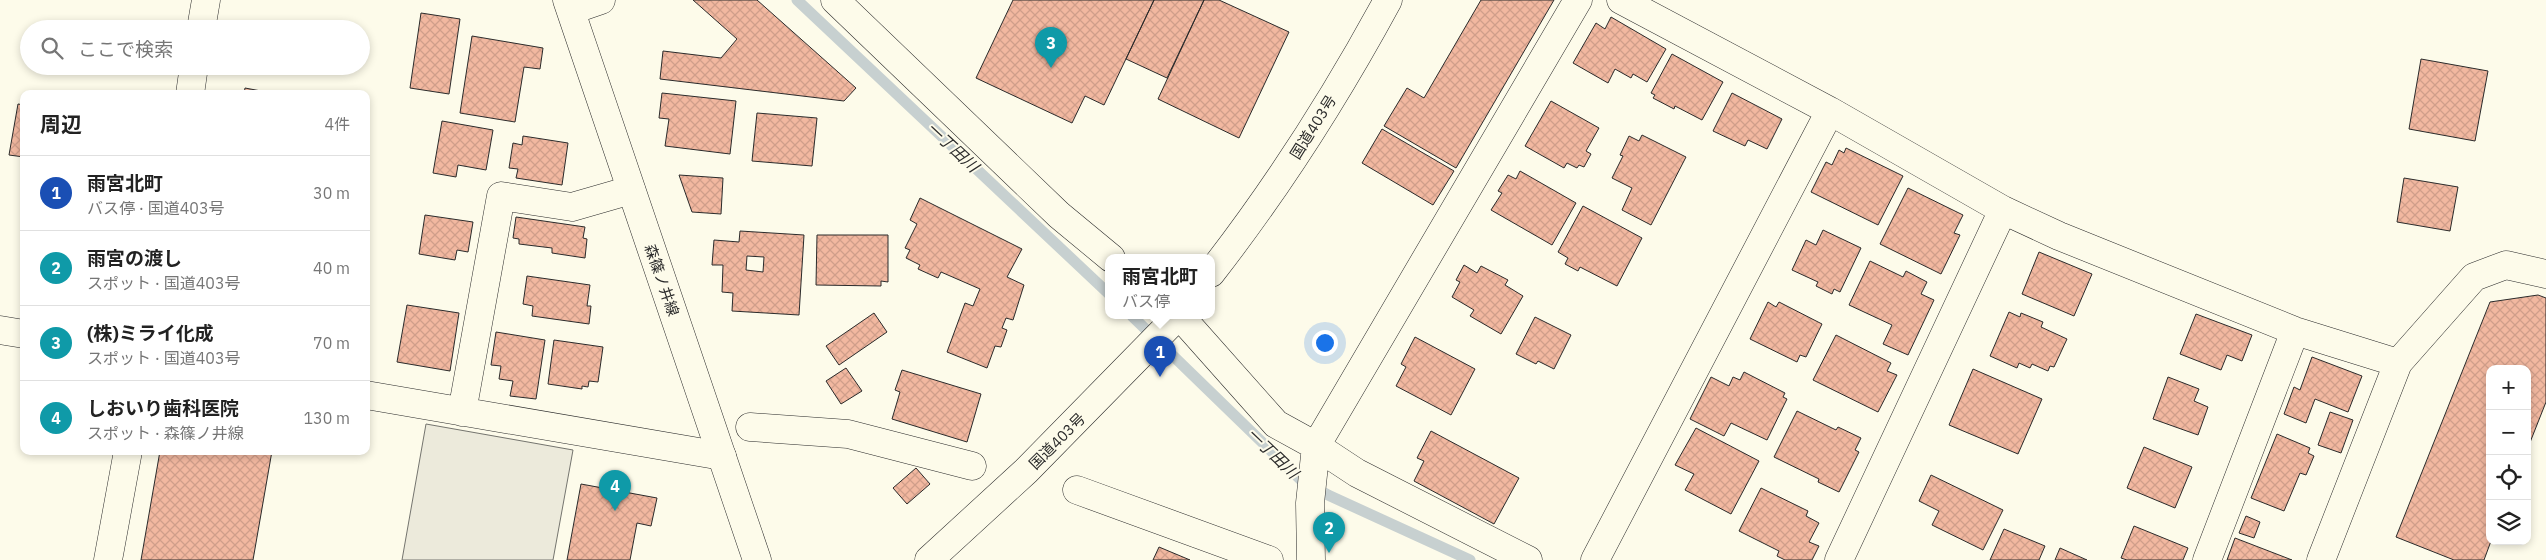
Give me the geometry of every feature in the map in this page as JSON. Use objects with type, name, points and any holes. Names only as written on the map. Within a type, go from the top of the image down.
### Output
[{"type":"main road","points":[[203,20],[206,0]]},
{"type":"main road","points":[[569,5],[601,0]]},
{"type":"main road","points":[[834,0],[1059,215],[1106,254]]},
{"type":"main road","name":"国道403号","points":[[1215,268],[1261,208],[1295,157],[1388,0]]},
{"type":"main road","points":[[1311,560],[1310,503],[1314,458],[1578,0]]},
{"type":"main road","points":[[1621,0],[1830,111],[2003,210],[2059,236],[2295,331],[2398,363]]},
{"type":"main road","name":"森篠ノ井線","points":[[569,5],[757,560]]},
{"type":"main road","points":[[191,90],[193,75]]},
{"type":"main road","points":[[1595,560],[1830,111]]},
{"type":"main road","points":[[462,412],[501,196],[572,206],[631,190]]},
{"type":"main road","points":[[1840,560],[2003,210]]},
{"type":"main road","points":[[2321,560],[2398,363],[2474,277],[2506,265],[2546,274]]},
{"type":"main road","points":[[1175,320],[1276,424],[1314,458],[1357,473],[1528,560]]},
{"type":"main road","name":"国道403号","points":[[929,560],[1026,471],[1175,320]]},
{"type":"main road","points":[[0,330],[20,333]]},
{"type":"main road","points":[[2207,560],[2295,331]]},
{"type":"main road","points":[[370,396],[722,456]]},
{"type":"main road","points":[[750,427],[848,434],[972,466]]},
{"type":"main road","points":[[108,560],[127,455]]},
{"type":"main road","points":[[1077,490],[1269,560]]},
{"type":"shaded area","points":[[426,424],[573,450],[553,560],[402,560]]},
{"type":"building","points":[[693,0],[757,0],[856,88],[844,101],[660,79],[663,51],[721,58],[737,39]]},
{"type":"building","points":[[1013,0],[1154,0],[1104,105],[1085,96],[1072,123],[976,78]]},
{"type":"building","points":[[1154,0],[1204,0],[1167,78],[1126,59]]},
{"type":"building","points":[[1204,0],[1219,0],[1289,32],[1239,138],[1158,99]]},
{"type":"building","points":[[1481,0],[1554,0],[1456,168],[1384,126],[1407,88],[1424,98]]},
{"type":"building","points":[[421,13],[460,19],[449,94],[410,88]]},
{"type":"building","points":[[1611,17],[1666,49],[1647,82],[1633,74],[1631,78],[1615,69],[1608,83],[1573,63],[1596,23],[1605,29]]},
{"type":"building","points":[[472,36],[543,48],[540,69],[524,67],[515,122],[460,113]]},
{"type":"building","points":[[1672,54],[1723,82],[1702,120],[1675,106],[1674,109],[1653,98],[1655,95],[1651,93]]},
{"type":"building","points":[[2421,59],[2488,71],[2475,141],[2409,129]]},
{"type":"building","points":[[662,93],[736,101],[730,154],[665,146],[669,119],[659,118]]},
{"type":"building","points":[[1732,93],[1782,119],[1767,149],[1748,140],[1745,146],[1713,131]]},
{"type":"building","points":[[1551,101],[1599,128],[1586,151],[1591,154],[1584,167],[1579,165],[1577,168],[1567,163],[1564,168],[1525,146]]},
{"type":"building","points":[[18,104],[20,104],[20,156],[9,155]]},
{"type":"building","points":[[757,113],[817,118],[812,166],[752,161]]},
{"type":"building","points":[[442,121],[493,130],[486,170],[458,165],[456,177],[433,173]]},
{"type":"building","points":[[1382,129],[1454,171],[1433,205],[1362,163]]},
{"type":"building","points":[[1642,135],[1686,157],[1651,225],[1622,210],[1632,188],[1612,178],[1623,156],[1620,155],[1629,136],[1639,141]]},
{"type":"building","points":[[523,136],[568,143],[562,185],[516,178],[518,169],[509,168],[513,143],[522,145]]},
{"type":"building","points":[[1846,148],[1903,176],[1878,225],[1811,192],[1826,162],[1832,165],[1839,150],[1844,153]]},
{"type":"building","points":[[1520,171],[1576,203],[1552,245],[1491,210],[1502,193],[1498,191],[1508,175],[1516,179]]},
{"type":"building","points":[[679,175],[723,178],[721,214],[692,212]]},
{"type":"building","points":[[2404,178],[2458,187],[2450,231],[2397,222]]},
{"type":"building","points":[[1908,188],[1963,215],[1954,233],[1960,235],[1941,274],[1880,244]]},
{"type":"building","points":[[920,198],[1022,249],[1007,277],[1024,285],[1013,320],[1006,318],[1002,328],[1007,330],[1001,347],[995,346],[987,368],[947,352],[965,303],[973,306],[980,289],[941,272],[938,278],[918,269],[920,265],[906,258],[910,250],[905,248],[917,224],[910,220]]},
{"type":"building","points":[[1583,206],[1642,238],[1617,286],[1580,267],[1578,271],[1565,264],[1568,258],[1558,252]]},
{"type":"building","points":[[425,215],[473,222],[468,252],[457,250],[455,260],[419,254]]},
{"type":"building","points":[[516,217],[585,227],[583,238],[587,239],[585,258],[552,253],[552,248],[519,244],[519,239],[513,238]]},
{"type":"building","points":[[1823,230],[1861,248],[1840,292],[1834,289],[1832,294],[1816,286],[1818,282],[1792,270],[1806,240],[1816,245]]},
{"type":"building","points":[[740,231],[804,235],[799,315],[732,311],[733,293],[722,292],[723,265],[712,265],[714,240],[739,242]],"holes":[[[747,256],[764,257],[763,272],[746,270]]]},
{"type":"building","points":[[817,235],[888,235],[888,282],[881,281],[881,286],[816,285]]},
{"type":"building","points":[[2039,252],[2092,274],[2074,316],[2022,294]]},
{"type":"building","points":[[1870,261],[1903,277],[1906,271],[1927,282],[1921,294],[1934,300],[1908,355],[1883,344],[1892,325],[1849,305]]},
{"type":"building","points":[[1464,265],[1477,273],[1481,266],[1508,280],[1505,285],[1523,296],[1501,334],[1470,316],[1474,310],[1452,297],[1460,282],[1456,280]]},
{"type":"building","points":[[527,276],[590,285],[587,306],[591,306],[589,324],[532,316],[533,306],[523,304]]},
{"type":"building","points":[[2538,295],[2546,298],[2546,402],[2531,440],[2531,365],[2486,365],[2486,545],[2490,545],[2484,560],[2454,560],[2396,537],[2490,302]]},
{"type":"building","points":[[1768,302],[1776,307],[1779,302],[1822,324],[1806,357],[1800,355],[1797,362],[1750,339]]},
{"type":"building","points":[[407,305],[459,313],[450,371],[397,362]]},
{"type":"building","points":[[2009,312],[2020,317],[2021,313],[2043,322],[2041,327],[2067,339],[2054,367],[2050,366],[2048,371],[2032,364],[2030,368],[2019,363],[2017,368],[1990,356]]},
{"type":"building","points":[[874,313],[887,332],[839,365],[826,346]]},
{"type":"building","points":[[2196,314],[2252,335],[2242,361],[2227,355],[2221,370],[2180,354]]},
{"type":"building","points":[[1535,317],[1571,335],[1554,369],[1538,361],[1536,364],[1516,354]]},
{"type":"building","points":[[496,332],[545,340],[536,399],[510,396],[513,381],[499,379],[501,366],[491,365]]},
{"type":"building","points":[[1836,335],[1891,363],[1887,371],[1897,375],[1878,412],[1813,380]]},
{"type":"building","points":[[1415,337],[1475,369],[1451,415],[1396,386],[1406,367],[1401,364]]},
{"type":"building","points":[[554,340],[603,347],[598,382],[589,381],[588,387],[582,386],[582,389],[548,384]]},
{"type":"building","points":[[2312,357],[2362,376],[2348,412],[2315,399],[2306,423],[2284,414],[2294,387],[2300,390]]},
{"type":"building","points":[[846,368],[862,391],[841,404],[826,381]]},
{"type":"building","points":[[1973,369],[2042,399],[2018,454],[1949,425]]},
{"type":"building","points":[[902,370],[981,394],[967,442],[892,419],[900,392],[895,390]]},
{"type":"building","points":[[1744,372],[1785,393],[1783,397],[1787,399],[1767,440],[1731,423],[1724,436],[1690,419],[1711,377],[1729,386],[1733,377],[1740,380]]},
{"type":"building","points":[[2168,377],[2199,389],[2194,401],[2208,407],[2198,435],[2153,419]]},
{"type":"building","points":[[1797,411],[1836,430],[1838,427],[1861,438],[1855,450],[1859,452],[1839,492],[1818,482],[1819,479],[1774,457]]},
{"type":"building","points":[[2330,412],[2353,420],[2341,453],[2318,445]]},
{"type":"building","points":[[1696,428],[1759,461],[1731,514],[1685,490],[1694,474],[1675,465]]},
{"type":"building","points":[[1431,431],[1519,478],[1494,524],[1414,481],[1424,461],[1417,458]]},
{"type":"building","points":[[2277,434],[2310,448],[2308,453],[2314,456],[2306,475],[2300,473],[2284,511],[2251,498]]},
{"type":"building","points":[[2144,447],[2192,467],[2175,508],[2127,488]]},
{"type":"building","points":[[159,455],[271,455],[253,560],[141,560]]},
{"type":"building","points":[[916,468],[930,484],[907,504],[893,488]]},
{"type":"building","points":[[1931,475],[2003,510],[1983,550],[1932,525],[1939,511],[1919,501]]},
{"type":"building","points":[[581,484],[657,498],[651,526],[637,523],[630,560],[567,560]]},
{"type":"building","points":[[1761,488],[1808,511],[1806,516],[1819,523],[1809,542],[1819,546],[1812,560],[1785,560],[1777,556],[1779,551],[1739,531]]},
{"type":"building","points":[[2246,516],[2260,522],[2254,538],[2239,533]]},
{"type":"building","points":[[2134,526],[2188,548],[2183,560],[2127,560],[2121,558]]},
{"type":"building","points":[[2004,529],[2045,546],[2039,560],[1990,560]]},
{"type":"building","points":[[2235,538],[2292,560],[2227,560]]},
{"type":"building","points":[[1159,547],[1190,560],[1153,560]]},
{"type":"building","points":[[2060,548],[2087,560],[2055,560]]},
{"type":"waterway","name":"一丁田川","points":[[797,0],[1105,290]]},
{"type":"waterway","name":"一丁田川","points":[[1135,319],[1300,479],[1328,495],[1470,560]]},
{"type":"place","name":"(株)ミライ化成","points":[[1051,68]]},
{"type":"place","name":"雨宮北町","points":[[1160,377]]},
{"type":"place","name":"しおいり歯科医院","points":[[615,511]]},
{"type":"place","name":"雨宮の渡し","points":[[1329,553]]}]
